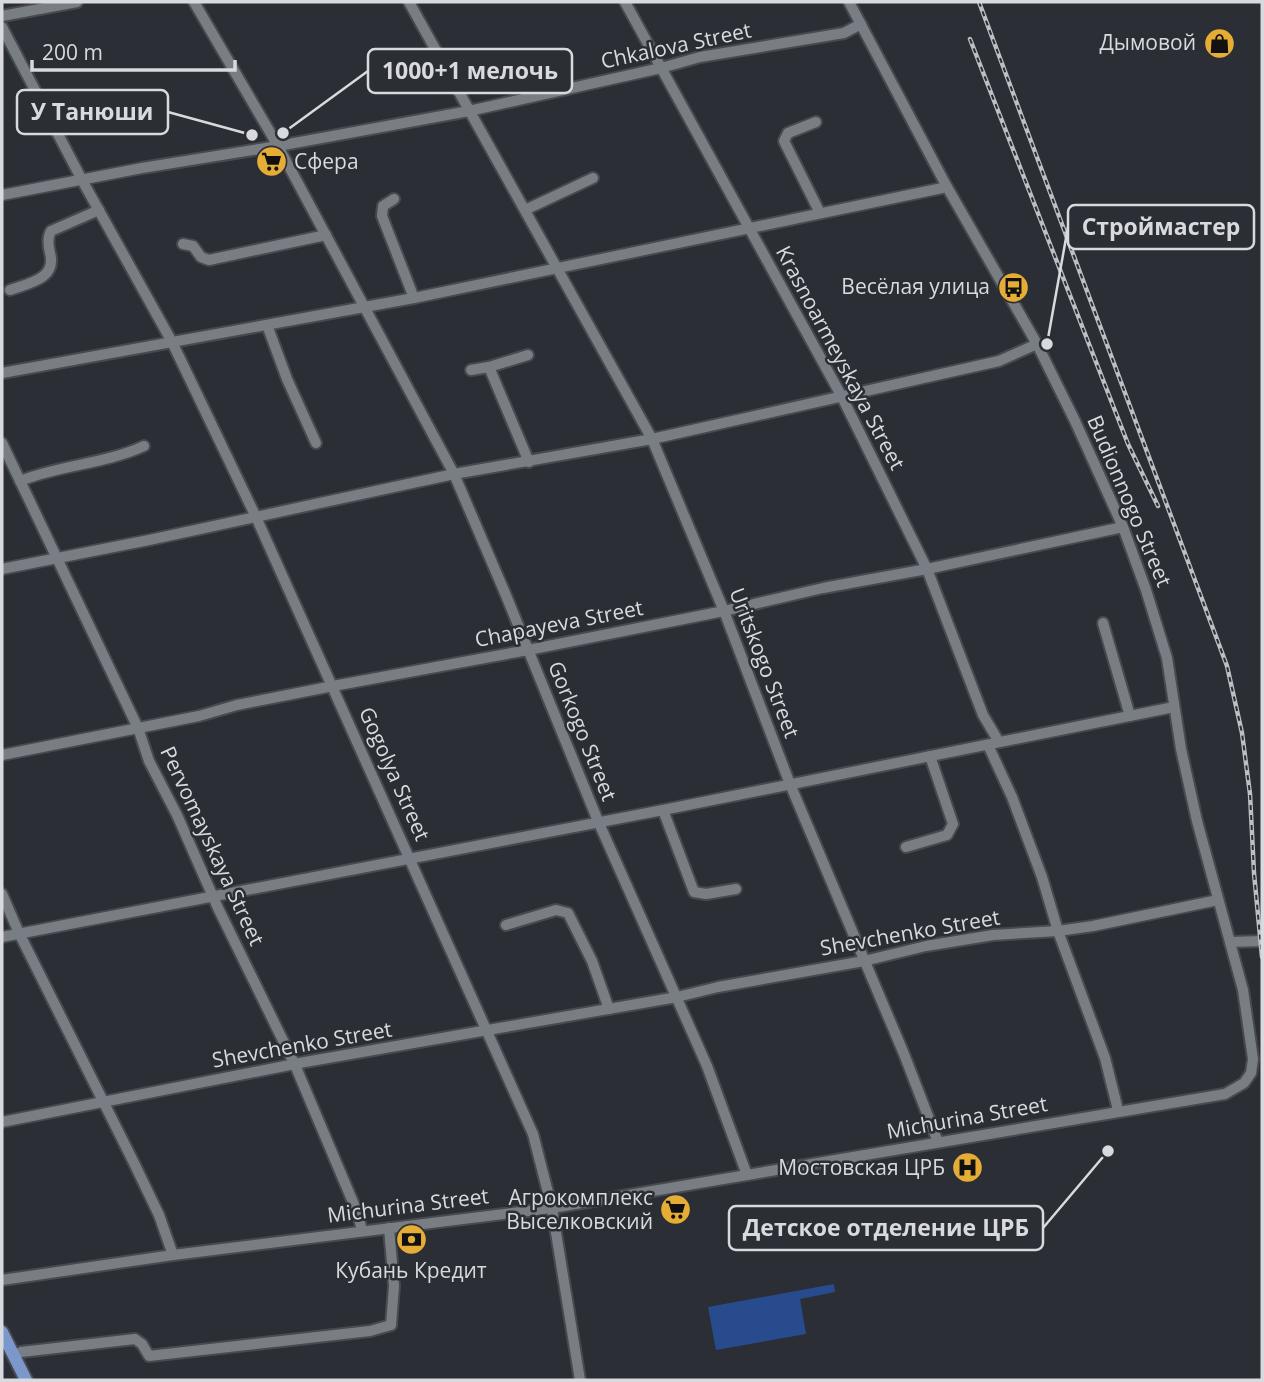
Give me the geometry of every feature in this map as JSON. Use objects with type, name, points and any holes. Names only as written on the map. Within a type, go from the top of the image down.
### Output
[{"type":"main road","points":[[2,1332],[26,1380]]},
{"type":"street","points":[[2,16],[77,2]]},
{"type":"street","name":"Gorkogo Street","points":[[194,2],[278,146],[454,474],[598,821],[707,1066],[747,1175]]},
{"type":"street","name":"Uritskogo Street","points":[[409,2],[652,439],[724,611],[790,784],[938,1142]]},
{"type":"street","name":"Krasnoarmeyskaya Street","points":[[625,2],[842,397],[927,569],[984,715],[1042,877],[1058,931],[1105,1058],[1118,1110]]},
{"type":"street","name":"Budionnogo Street","points":[[849,2],[893,89],[1037,344],[1123,527],[1167,658],[1197,821],[1243,990],[1253,1059]]},
{"type":"street","name":"Chkalova Street","points":[[2,195],[142,167],[278,146],[469,111],[700,57],[844,33],[861,24]]},
{"type":"street","name":"Gogolya Street","points":[[2,27],[82,180],[172,342],[256,517],[533,1134],[552,1208],[580,1380]]},
{"type":"street","points":[[816,122],[788,133],[784,141],[820,213]]},
{"type":"street","points":[[525,210],[593,178]]},
{"type":"street","points":[[2,373],[414,298],[947,187]]},
{"type":"street","points":[[394,199],[383,206],[382,216],[414,298]]},
{"type":"street","points":[[10,290],[41,279],[50,271],[53,262],[48,236],[51,231],[99,210]]},
{"type":"street","points":[[183,244],[193,246],[201,257],[209,260],[326,235]]},
{"type":"street","points":[[267,325],[287,379],[316,443]]},
{"type":"street","points":[[2,569],[454,474],[652,439],[999,361],[1037,344]]},
{"type":"street","points":[[471,370],[527,355]]},
{"type":"street","points":[[489,367],[529,461]]},
{"type":"street","name":"Pervomayskaya Street","points":[[2,443],[138,728],[149,761],[177,815],[212,895],[295,1065],[358,1214],[362,1231]]},
{"type":"street","points":[[20,481],[75,464],[127,454],[144,446]]},
{"type":"street","name":"Chapayeva Street","points":[[2,755],[333,686],[724,611],[823,588],[927,569],[1123,527]]},
{"type":"street","points":[[1103,623],[1130,716]]},
{"type":"street","points":[[2,937],[663,810],[1174,707]]},
{"type":"street","points":[[906,847],[947,835],[953,824],[930,757]]},
{"type":"street","points":[[663,810],[694,892],[706,894],[736,889]]},
{"type":"street","points":[[2,894],[159,1215],[173,1255]]},
{"type":"street","name":"Shevchenko Street","points":[[2,1122],[485,1029],[498,1030],[677,997],[864,961],[926,946],[993,935],[1058,931],[1218,900]]},
{"type":"street","points":[[506,926],[556,910],[568,913],[592,961],[609,1009]]},
{"type":"street","points":[[1230,942],[1262,941]]},
{"type":"street","name":"Michurina Street","points":[[2,1280],[173,1255],[552,1208],[1225,1094],[1244,1083],[1251,1073],[1253,1059]]},
{"type":"street","points":[[14,1356],[22,1352],[135,1339],[142,1344],[149,1356],[370,1331],[391,1325],[394,1286],[389,1228]]},
{"type":"shaded area","points":[[834,1284],[835,1292],[800,1299],[806,1334],[716,1350],[708,1307]]},
{"type":"railway","points":[[979,2],[1227,666],[1242,733],[1250,794],[1262,957]]},
{"type":"railway","points":[[970,39],[1128,444],[1158,506]]},
{"type":"place","name":"Дымовой","points":[[1219,43]]},
{"type":"place","name":"1000+1 мелочь","points":[[283,133]]},
{"type":"place","name":"У Танюши","points":[[252,135]]},
{"type":"place","name":"Сфера","points":[[271,162]]},
{"type":"place","name":"Весёлая улица","points":[[1013,287]]},
{"type":"place","name":"Строймастер","points":[[1047,344]]},
{"type":"place","name":"Детское отделение ЦРБ","points":[[1108,1151]]},
{"type":"place","name":"Мостовская ЦРБ","points":[[968,1168]]},
{"type":"place","name":"Агрокомплекс Выселковский","points":[[676,1210]]},
{"type":"place","name":"Кубань Кредит","points":[[411,1239]]}]
